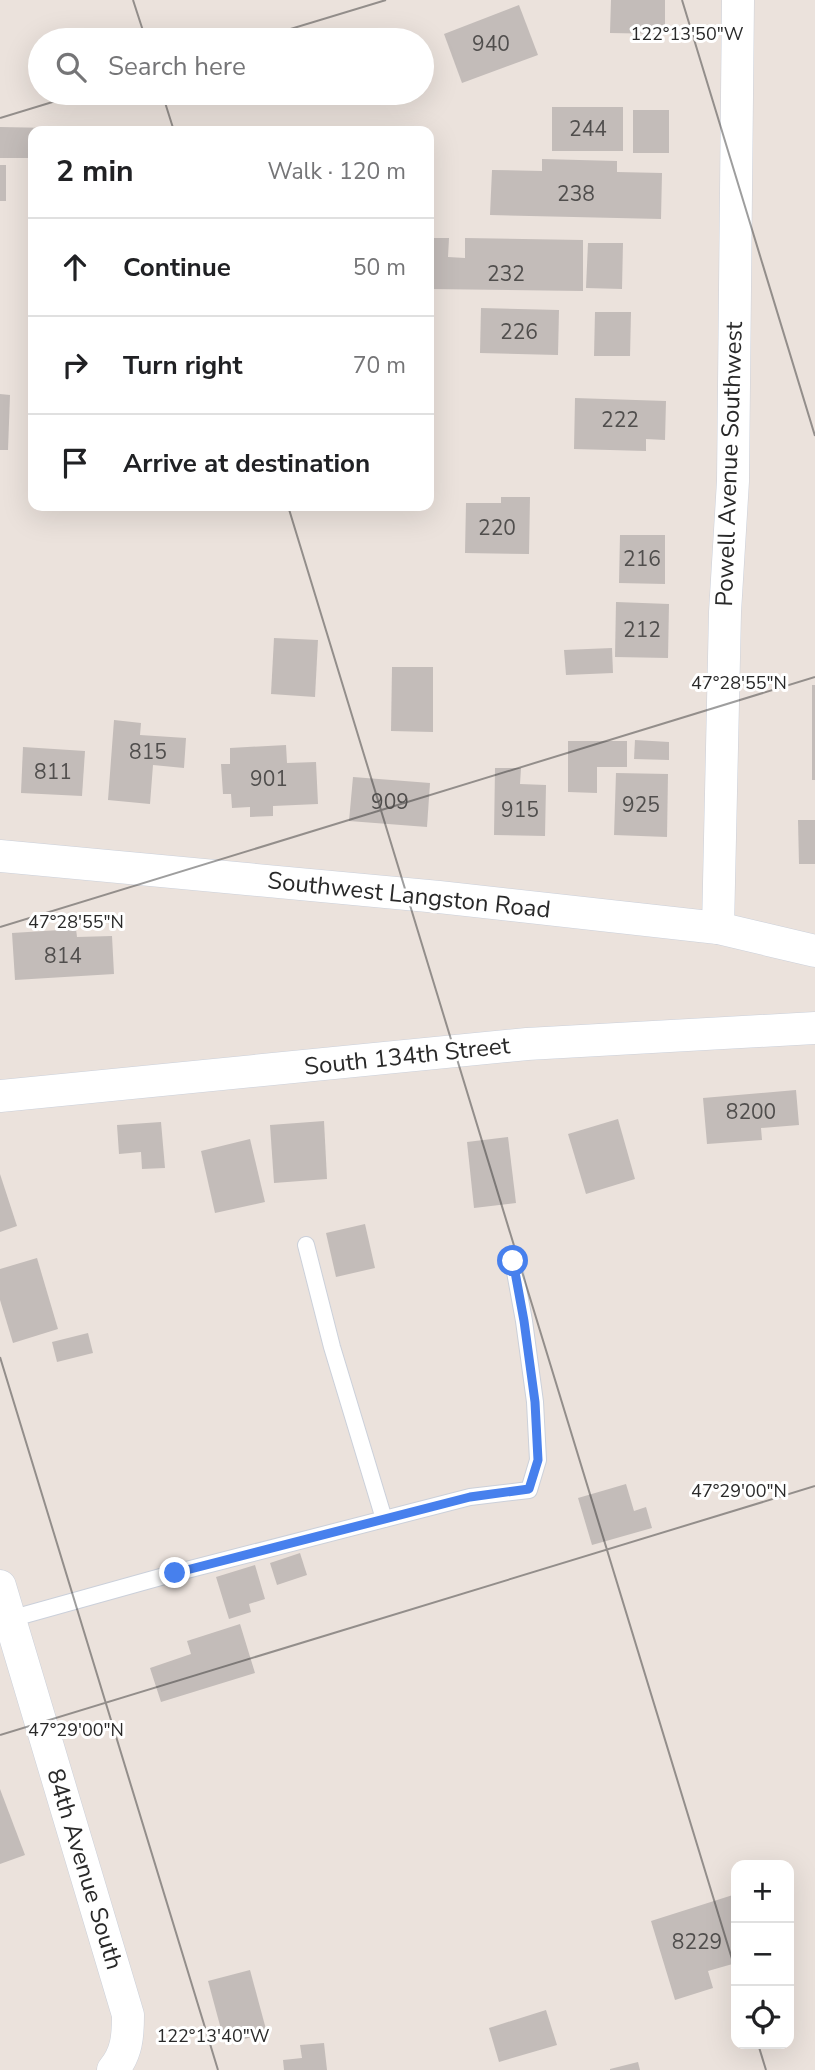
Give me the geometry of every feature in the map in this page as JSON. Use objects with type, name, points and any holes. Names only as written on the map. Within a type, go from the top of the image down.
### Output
[{"type":"street","name":"Powell Avenue Southwest","points":[[718,928],[725,612],[733,481],[738,0]]},
{"type":"street","name":"Southwest Langston Road","points":[[0,856],[439,897],[718,928],[815,951]]},
{"type":"street","name":"South 134th Street","points":[[0,1096],[527,1044],[815,1028]]},
{"type":"street","name":"84th Avenue South","points":[[0,1586],[128,2015],[128,2040],[120,2061],[113,2070]]},
{"type":"lane","points":[[306,1245],[332,1347],[384,1519]]},
{"type":"lane","points":[[10,1619],[175,1573],[470,1497],[529,1489],[538,1460],[535,1402],[513,1261]]},
{"type":"building","points":[[611,0],[665,0],[665,34],[610,33]]},
{"type":"building","points":[[519,5],[538,55],[462,83],[444,34]]},
{"type":"building","points":[[552,107],[623,107],[623,151],[552,151]]},
{"type":"building","points":[[633,110],[669,110],[669,153],[633,153]]},
{"type":"building","points":[[0,127],[28,128],[28,158],[0,158]]},
{"type":"building","points":[[542,159],[617,161],[617,172],[662,173],[661,219],[490,215],[492,170],[542,171]]},
{"type":"building","points":[[0,165],[6,165],[6,201],[0,201]]},
{"type":"building","points":[[434,238],[449,238],[448,257],[465,258],[465,238],[583,240],[583,291],[434,289]]},
{"type":"building","points":[[588,243],[623,243],[622,289],[586,288]]},
{"type":"building","points":[[481,308],[559,310],[558,355],[480,353]]},
{"type":"building","points":[[595,312],[631,312],[630,356],[594,356]]},
{"type":"building","points":[[0,394],[10,395],[8,450],[0,450]]},
{"type":"building","points":[[575,398],[666,401],[665,440],[646,439],[646,451],[574,449]]},
{"type":"building","points":[[501,497],[530,497],[529,554],[465,553],[466,503],[501,503]]},
{"type":"building","points":[[620,535],[665,535],[665,584],[619,583]]},
{"type":"building","points":[[616,602],[669,604],[668,658],[615,657]]},
{"type":"building","points":[[274,638],[318,640],[315,697],[271,694]]},
{"type":"building","points":[[612,648],[613,673],[566,675],[564,650]]},
{"type":"building","points":[[392,667],[433,667],[433,732],[391,731]]},
{"type":"building","points":[[812,685],[815,685],[815,780],[812,780]]},
{"type":"building","points":[[114,720],[141,723],[140,735],[186,738],[184,768],[153,765],[150,804],[108,800]]},
{"type":"building","points":[[635,740],[669,742],[669,760],[634,759]]},
{"type":"building","points":[[568,741],[627,741],[627,767],[597,767],[597,793],[568,792]]},
{"type":"building","points":[[286,745],[287,763],[316,762],[318,804],[273,806],[273,816],[250,817],[250,807],[232,808],[231,794],[223,794],[221,764],[230,764],[230,748]]},
{"type":"building","points":[[23,747],[85,751],[82,796],[21,793]]},
{"type":"building","points":[[495,768],[521,768],[520,784],[546,785],[545,836],[494,835]]},
{"type":"building","points":[[616,773],[668,774],[667,837],[614,835]]},
{"type":"building","points":[[353,777],[430,783],[427,827],[349,821]]},
{"type":"building","points":[[798,820],[815,820],[815,864],[799,864]]},
{"type":"building","points":[[76,929],[77,937],[112,936],[114,974],[15,980],[12,933]]},
{"type":"building","points":[[796,1090],[799,1125],[761,1128],[762,1140],[707,1144],[703,1098]]},
{"type":"building","points":[[618,1119],[635,1179],[586,1194],[568,1134]]},
{"type":"building","points":[[324,1121],[327,1179],[274,1183],[270,1125]]},
{"type":"building","points":[[161,1122],[165,1168],[142,1169],[141,1152],[119,1154],[117,1125]]},
{"type":"building","points":[[508,1137],[516,1203],[474,1208],[467,1142]]},
{"type":"building","points":[[250,1139],[265,1202],[215,1213],[201,1151]]},
{"type":"building","points":[[0,1174],[17,1226],[0,1232]]},
{"type":"building","points":[[365,1224],[375,1268],[336,1277],[326,1233]]},
{"type":"building","points":[[37,1258],[58,1329],[13,1343],[0,1300],[0,1269]]},
{"type":"building","points":[[88,1333],[93,1353],[57,1362],[52,1342]]},
{"type":"building","points":[[626,1484],[634,1511],[646,1507],[652,1528],[592,1545],[578,1498]]},
{"type":"building","points":[[300,1553],[307,1575],[277,1585],[270,1563]]},
{"type":"building","points":[[255,1565],[265,1599],[249,1604],[251,1612],[229,1619],[216,1577]]},
{"type":"building","points":[[240,1624],[255,1673],[161,1702],[150,1668],[191,1654],[187,1641]]},
{"type":"building","points":[[0,1789],[25,1855],[0,1864]]},
{"type":"building","points":[[731,1896],[731,1964],[708,1971],[713,1988],[675,2000],[651,1921]]},
{"type":"building","points":[[250,1970],[267,2033],[225,2044],[208,1981]]},
{"type":"building","points":[[546,2010],[557,2045],[499,2062],[489,2028]]},
{"type":"building","points":[[324,2043],[327,2070],[284,2070],[283,2060],[302,2058],[300,2045]]},
{"type":"building","points":[[638,2062],[640,2070],[610,2070],[610,2069]]},
{"type":"route","points":[[175,1573],[470,1497],[529,1489],[538,1460],[535,1402],[513,1261]]}]
